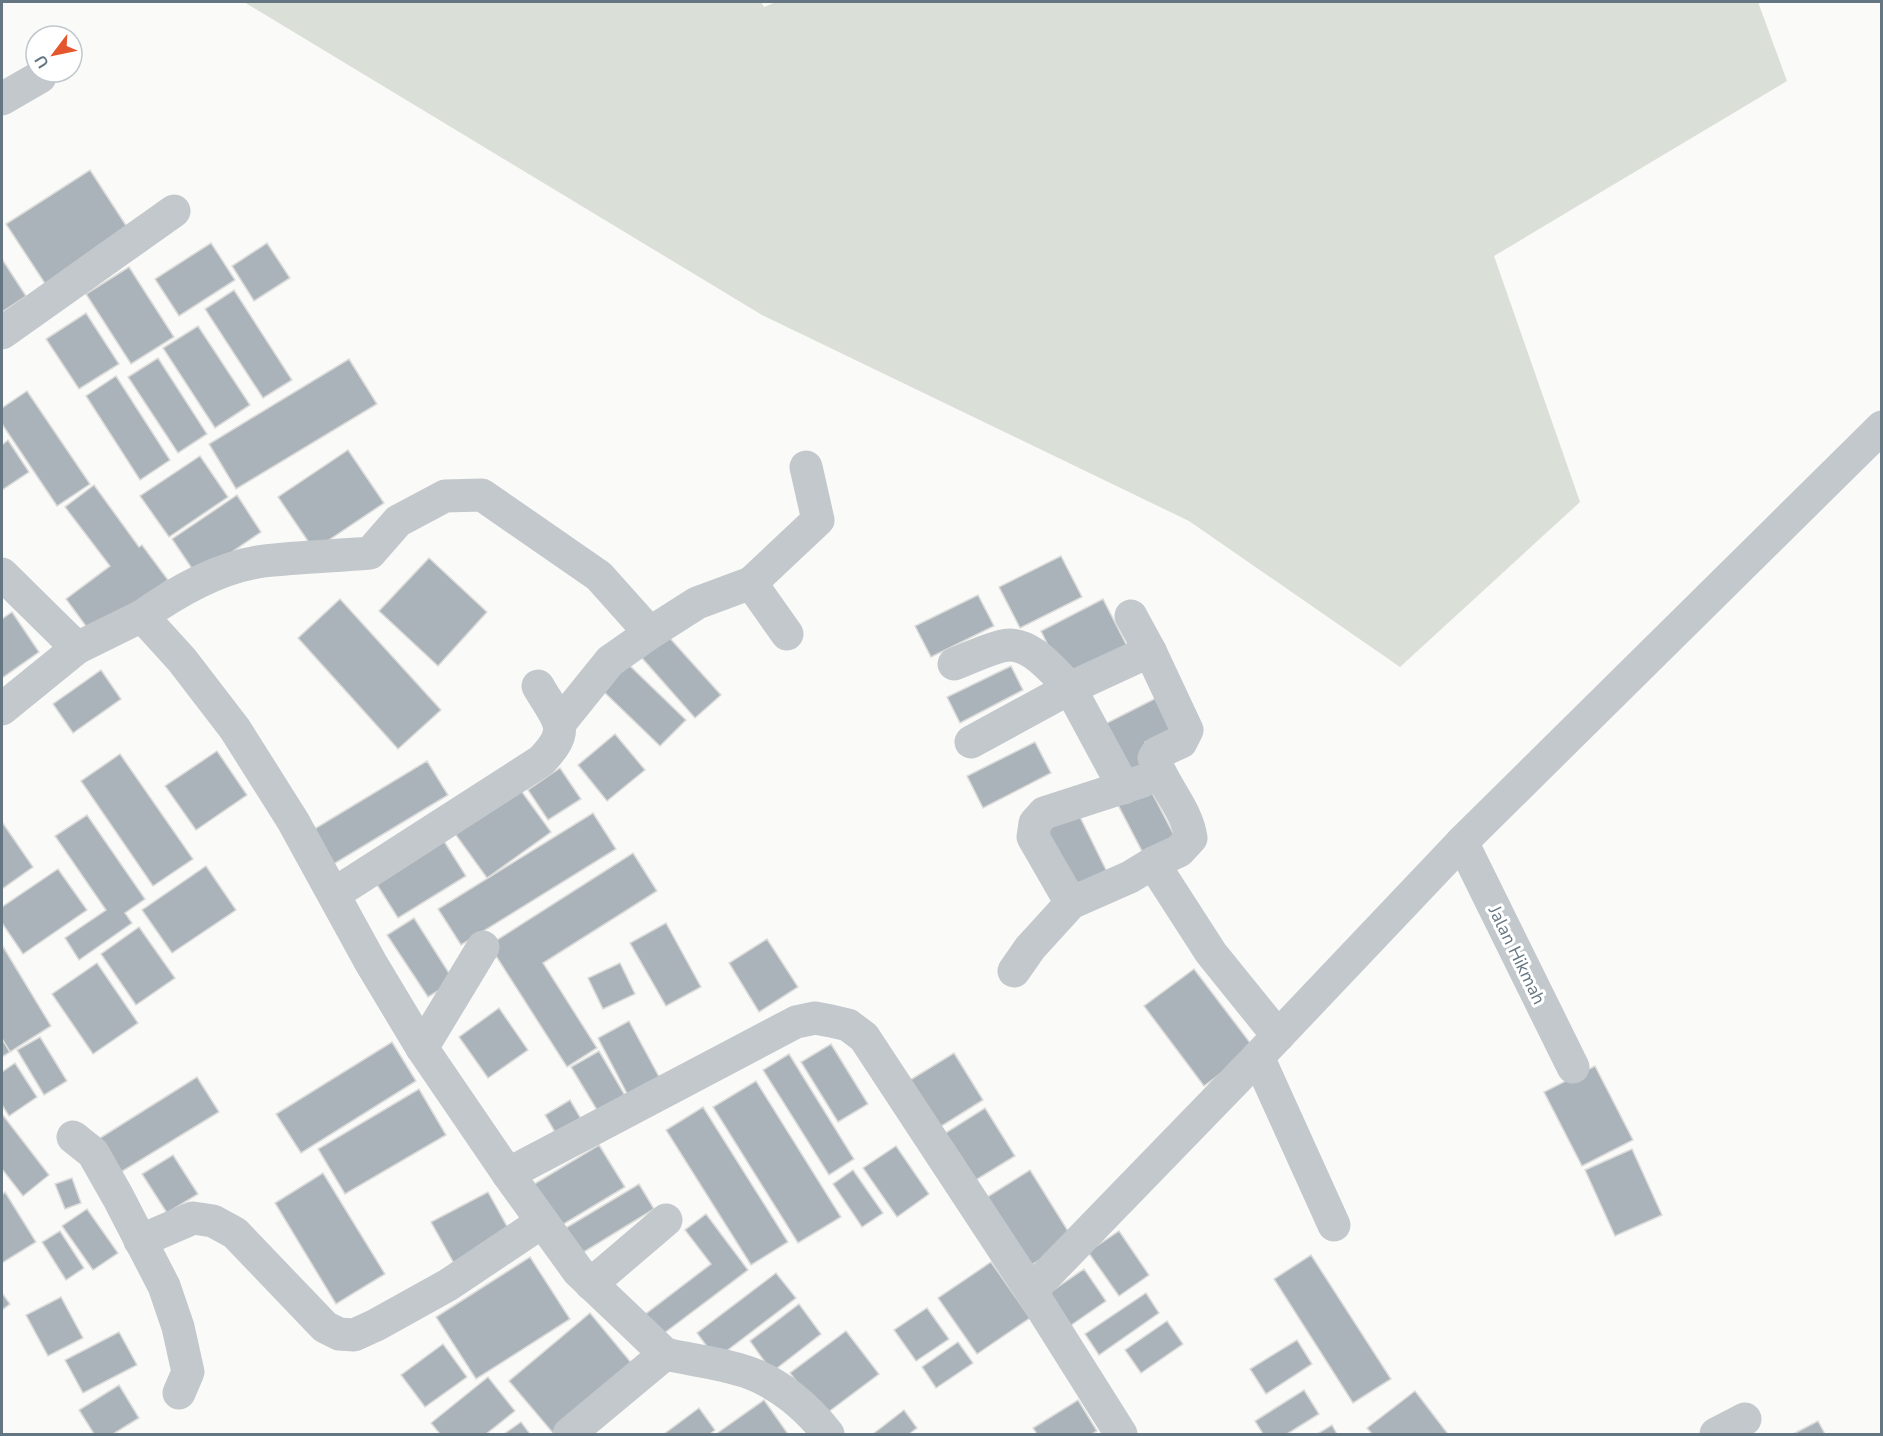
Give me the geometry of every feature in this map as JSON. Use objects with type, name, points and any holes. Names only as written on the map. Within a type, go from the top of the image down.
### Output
[{"type":"street","points":[[2,99],[28,84]]},
{"type":"street","points":[[2,333],[174,211]]},
{"type":"street","points":[[1031,1291],[1462,842],[1881,427]]},
{"type":"street","points":[[560,723],[610,661],[698,603],[751,583],[818,520],[806,467]]},
{"type":"street","points":[[2,709],[77,648],[142,616],[168,598],[203,580],[263,561],[370,553],[398,521],[445,496],[482,495],[599,576],[650,633]]},
{"type":"street","points":[[2,574],[77,648]]},
{"type":"street","points":[[751,583],[787,634]]},
{"type":"street","points":[[1014,971],[1030,948],[1071,903],[1130,877],[1179,851],[1191,838],[1190,825],[1159,775],[1154,758],[1155,755],[1181,742],[1186,730],[1131,615]]},
{"type":"street","points":[[142,616],[182,660],[235,729],[293,821],[371,963],[422,1048],[578,1271],[664,1354],[748,1372],[783,1391],[816,1419],[828,1434]]},
{"type":"street","points":[[954,664],[1004,645],[1021,646],[1037,656],[1070,688],[1124,788]]},
{"type":"street","points":[[971,742],[1070,688],[1150,651]]},
{"type":"street","points":[[334,894],[541,761],[555,747],[560,736],[560,723],[538,686]]},
{"type":"street","points":[[1071,903],[1033,837],[1035,823],[1044,813],[1159,775]]},
{"type":"street","name":"Jalan Hikmah","points":[[1462,842],[1573,1067]]},
{"type":"street","points":[[1153,863],[1268,1046],[1334,1225]]},
{"type":"street","points":[[422,1048],[483,947]]},
{"type":"street","points":[[508,1174],[796,1022],[815,1018],[848,1024],[864,1037],[1031,1291],[1121,1434]]},
{"type":"street","points":[[73,1137],[93,1153],[164,1286],[178,1327],[188,1372],[179,1393]]},
{"type":"street","points":[[140,1241],[193,1218],[213,1221],[235,1233],[326,1327],[339,1334],[354,1335],[376,1326],[448,1285],[542,1222]]},
{"type":"street","points":[[591,1284],[666,1220]]},
{"type":"street","points":[[568,1434],[664,1354]]},
{"type":"street","points":[[1716,1434],[1746,1419]]},
{"type":"shaded area","points":[[244,2],[761,2],[764,7],[776,2],[1758,2],[1787,81],[1494,256],[1580,502],[1400,667],[1189,521],[762,315]]},
{"type":"building","points":[[90,170],[129,230],[46,285],[6,224]]},
{"type":"building","points":[[211,243],[235,280],[179,316],[155,279]]},
{"type":"building","points":[[267,243],[290,278],[254,301],[232,266]]},
{"type":"building","points":[[2,259],[26,296],[2,312]]},
{"type":"building","points":[[129,267],[174,337],[131,364],[86,294]]},
{"type":"building","points":[[234,290],[292,380],[263,398],[205,309]]},
{"type":"building","points":[[86,313],[119,364],[79,389],[46,339]]},
{"type":"building","points":[[198,326],[250,405],[215,428],[163,348]]},
{"type":"building","points":[[158,358],[207,434],[178,453],[128,377]]},
{"type":"building","points":[[349,359],[377,404],[236,489],[209,444]]},
{"type":"building","points":[[116,376],[170,460],[140,480],[86,396]]},
{"type":"building","points":[[27,391],[90,484],[57,506],[2,424],[2,408]]},
{"type":"building","points":[[8,440],[29,472],[2,490],[2,445]]},
{"type":"building","points":[[348,450],[384,503],[314,550],[278,497]]},
{"type":"building","points":[[200,456],[228,497],[169,537],[140,496]]},
{"type":"building","points":[[94,485],[139,547],[142,545],[168,580],[91,633],[66,599],[110,566],[65,507]]},
{"type":"building","points":[[237,495],[261,532],[197,576],[172,539]]},
{"type":"building","points":[[1061,556],[1082,597],[1020,628],[999,587]]},
{"type":"building","points":[[429,558],[487,612],[438,666],[379,611]]},
{"type":"building","points":[[978,595],[994,626],[931,657],[915,626]]},
{"type":"building","points":[[340,599],[441,710],[398,749],[298,638]]},
{"type":"building","points":[[1103,599],[1130,652],[1067,684],[1041,631]]},
{"type":"building","points":[[12,612],[39,652],[2,678],[2,619]]},
{"type":"building","points":[[667,635],[721,695],[695,718],[642,658]]},
{"type":"building","points":[[628,664],[686,720],[660,746],[602,690]]},
{"type":"building","points":[[1011,666],[1023,690],[960,723],[947,697]]},
{"type":"building","points":[[101,670],[121,699],[73,733],[53,704]]},
{"type":"building","points":[[1164,694],[1179,725],[1145,742],[1154,761],[1124,776],[1099,727]]},
{"type":"building","points":[[615,734],[645,770],[607,801],[578,765]]},
{"type":"building","points":[[1035,742],[1051,773],[983,808],[967,776]]},
{"type":"building","points":[[217,751],[247,795],[196,830],[165,786]]},
{"type":"building","points":[[120,754],[193,859],[153,886],[81,781]]},
{"type":"building","points":[[427,761],[448,795],[327,868],[306,834]]},
{"type":"building","points":[[560,768],[581,799],[548,820],[528,790]]},
{"type":"building","points":[[517,785],[551,832],[487,878],[453,831]]},
{"type":"building","points":[[1148,785],[1176,839],[1144,855],[1116,801]]},
{"type":"building","points":[[1077,811],[1110,878],[1075,896],[1041,829]]},
{"type":"building","points":[[593,813],[616,849],[461,945],[438,909]]},
{"type":"building","points":[[87,815],[145,899],[125,913],[132,923],[79,960],[65,938],[106,910],[55,836]]},
{"type":"building","points":[[2,822],[33,867],[2,889]]},
{"type":"building","points":[[442,838],[466,876],[398,918],[374,880]]},
{"type":"building","points":[[633,853],[657,891],[543,963],[597,1048],[567,1067],[489,945]]},
{"type":"building","points":[[206,866],[236,910],[172,953],[142,910]]},
{"type":"building","points":[[58,869],[87,910],[23,954],[2,923],[2,907]]},
{"type":"building","points":[[414,918],[454,981],[428,997],[387,935]]},
{"type":"building","points":[[666,923],[701,987],[666,1006],[630,943]]},
{"type":"building","points":[[139,927],[175,978],[136,1005],[101,954]]},
{"type":"building","points":[[767,939],[798,987],[759,1012],[729,963]]},
{"type":"building","points":[[2,945],[51,1026],[10,1052],[2,1039]]},
{"type":"building","points":[[97,963],[138,1023],[93,1054],[52,994]]},
{"type":"building","points":[[620,963],[635,994],[603,1009],[588,978]]},
{"type":"building","points":[[1194,969],[1254,1048],[1204,1086],[1144,1006]]},
{"type":"building","points":[[499,1008],[528,1050],[488,1078],[459,1037]]},
{"type":"building","points":[[629,1021],[664,1086],[632,1103],[598,1038]]},
{"type":"building","points":[[40,1037],[67,1081],[44,1095],[17,1050]]},
{"type":"building","points":[[2,1039],[10,1052],[2,1057]]},
{"type":"building","points":[[392,1042],[416,1081],[301,1153],[276,1114]]},
{"type":"building","points":[[831,1044],[868,1104],[838,1122],[801,1062]]},
{"type":"building","points":[[599,1051],[630,1104],[603,1120],[571,1067]]},
{"type":"building","points":[[954,1053],[983,1100],[932,1132],[902,1085]]},
{"type":"building","points":[[789,1054],[854,1159],[829,1175],[763,1070]]},
{"type":"building","points":[[15,1063],[37,1097],[9,1116],[2,1105],[2,1072]]},
{"type":"building","points":[[1595,1066],[1633,1140],[1582,1166],[1544,1092]]},
{"type":"building","points":[[197,1077],[219,1112],[121,1172],[100,1138]]},
{"type":"building","points":[[756,1081],[841,1217],[798,1243],[713,1107]]},
{"type":"building","points":[[419,1089],[446,1135],[345,1194],[318,1149]]},
{"type":"building","points":[[570,1100],[587,1129],[562,1144],[545,1115]]},
{"type":"building","points":[[703,1107],[788,1242],[751,1265],[666,1130]]},
{"type":"building","points":[[985,1108],[1015,1156],[966,1186],[936,1139]]},
{"type":"building","points":[[2,1114],[49,1175],[23,1196],[2,1169]]},
{"type":"building","points":[[599,1145],[625,1187],[552,1231],[526,1189]]},
{"type":"building","points":[[896,1146],[929,1194],[897,1217],[863,1168]]},
{"type":"building","points":[[1632,1149],[1662,1215],[1615,1236],[1585,1170]]},
{"type":"building","points":[[173,1155],[198,1194],[167,1213],[142,1174]]},
{"type":"building","points":[[853,1170],[883,1213],[862,1227],[833,1184]]},
{"type":"building","points":[[1030,1170],[1073,1239],[1027,1268],[984,1199]]},
{"type":"building","points":[[323,1173],[385,1274],[336,1304],[275,1203]]},
{"type":"building","points":[[72,1178],[81,1203],[65,1209],[55,1184]]},
{"type":"building","points":[[639,1184],[654,1209],[574,1258],[559,1232]]},
{"type":"building","points":[[5,1192],[36,1242],[2,1263],[2,1195]]},
{"type":"building","points":[[488,1192],[513,1237],[456,1267],[431,1222]]},
{"type":"building","points":[[87,1209],[118,1253],[93,1270],[62,1226]]},
{"type":"building","points":[[706,1214],[748,1270],[655,1340],[639,1319],[711,1264],[685,1230]]},
{"type":"building","points":[[60,1231],[84,1268],[66,1280],[42,1242]]},
{"type":"building","points":[[1119,1231],[1149,1275],[1119,1296],[1088,1252]]},
{"type":"building","points":[[1311,1255],[1391,1379],[1353,1403],[1274,1279]]},
{"type":"building","points":[[530,1257],[570,1319],[476,1379],[436,1317]]},
{"type":"building","points":[[991,1262],[1030,1318],[977,1354],[938,1298]]},
{"type":"building","points":[[1084,1269],[1106,1301],[1064,1330],[1042,1298]]},
{"type":"building","points":[[776,1273],[796,1298],[716,1359],[697,1333]]},
{"type":"building","points":[[2,1293],[10,1304],[2,1310]]},
{"type":"building","points":[[1146,1293],[1159,1313],[1099,1355],[1085,1334]]},
{"type":"building","points":[[61,1297],[83,1338],[48,1356],[26,1315]]},
{"type":"building","points":[[799,1304],[821,1334],[772,1372],[750,1341]]},
{"type":"building","points":[[927,1308],[949,1339],[916,1361],[894,1330]]},
{"type":"building","points":[[590,1313],[633,1365],[553,1433],[509,1381]]},
{"type":"building","points":[[1167,1321],[1183,1344],[1141,1373],[1125,1350]]},
{"type":"building","points":[[846,1331],[879,1374],[823,1416],[790,1373]]},
{"type":"building","points":[[119,1332],[137,1365],[83,1393],[65,1360]]},
{"type":"building","points":[[1297,1340],[1312,1364],[1266,1394],[1250,1369]]},
{"type":"building","points":[[958,1342],[973,1363],[936,1388],[922,1367]]},
{"type":"building","points":[[443,1344],[467,1377],[425,1407],[401,1375]]},
{"type":"building","points":[[488,1377],[515,1411],[486,1434],[440,1434],[431,1423]]},
{"type":"building","points":[[119,1385],[139,1418],[113,1434],[94,1434],[79,1410]]},
{"type":"building","points":[[1304,1390],[1319,1414],[1287,1434],[1263,1434],[1255,1421]]},
{"type":"building","points":[[1415,1391],[1448,1434],[1372,1434],[1367,1428]]},
{"type":"building","points":[[764,1400],[788,1434],[716,1434]]},
{"type":"building","points":[[1078,1400],[1097,1431],[1092,1434],[1037,1434],[1033,1428]]},
{"type":"building","points":[[699,1408],[715,1430],[710,1434],[664,1434]]},
{"type":"building","points":[[904,1410],[917,1428],[909,1434],[873,1434]]},
{"type":"building","points":[[1818,1421],[1825,1434],[1793,1434]]},
{"type":"building","points":[[521,1422],[530,1434],[504,1434]]},
{"type":"building","points":[[1332,1425],[1337,1434],[1317,1434]]}]
